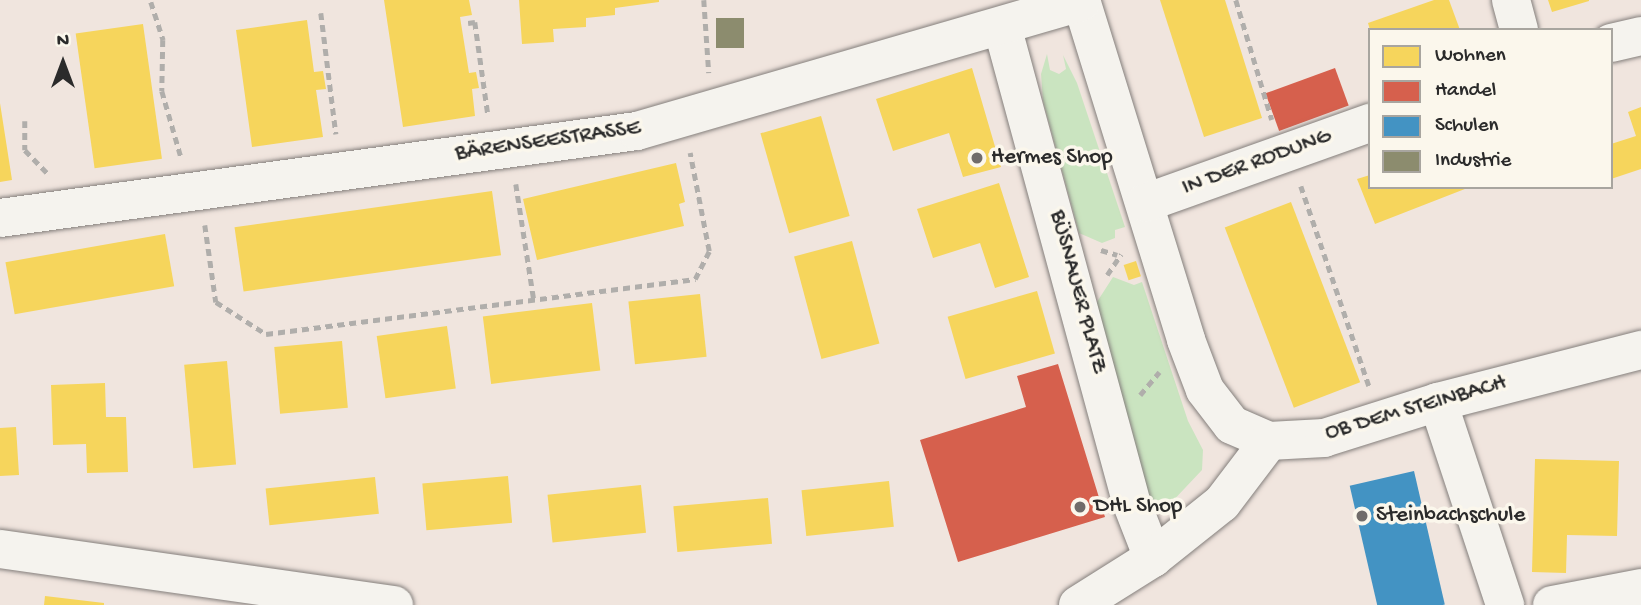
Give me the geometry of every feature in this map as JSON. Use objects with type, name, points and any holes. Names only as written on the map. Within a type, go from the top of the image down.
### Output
[{"type":"street","points":[[1511,0],[1519,28]]},
{"type":"street","points":[[1078,605],[1153,558],[1222,503],[1269,441],[1232,425],[1205,390],[1186,340],[1081,1]]},
{"type":"street","name":"BÄRENSEESTRASSE","points":[[0,218],[191,177],[500,135],[637,131],[1081,1]]},
{"type":"street","name":"BÜSNAUER PLATZ","points":[[1002,26],[1080,302],[1132,505],[1153,558]]},
{"type":"street","points":[[1613,43],[1641,36]]},
{"type":"street","name":"IN DER RODUNG","points":[[1145,203],[1368,124]]},
{"type":"street","name":"OB DEM STEINBACH","points":[[1269,441],[1324,438],[1438,402],[1641,349]]},
{"type":"street","points":[[1438,402],[1505,605]]},
{"type":"street","points":[[0,549],[394,605]]},
{"type":"street","points":[[1552,605],[1641,588]]},
{"type":"path","points":[[704,0],[710,78]]},
{"type":"path","points":[[1236,0],[1286,153],[1380,420]]},
{"type":"path","points":[[151,2],[163,40],[162,91],[191,177],[216,302],[266,334],[695,279],[709,251],[683,117]]},
{"type":"path","points":[[321,13],[337,142]]},
{"type":"path","points":[[468,23],[475,22],[534,300]]},
{"type":"path","points":[[25,121],[25,150],[46,169],[53,185]]},
{"type":"path","points":[[1080,302],[1103,285],[1117,255],[1157,242]]},
{"type":"path","points":[[1118,443],[1142,391],[1186,340]]},
{"type":"green space","points":[[1047,54],[1050,70],[1059,74],[1066,69],[1063,55],[1077,83],[1125,227],[1115,230],[1115,238],[1102,243],[1079,233],[1043,101],[1041,74]]},
{"type":"green space","points":[[1113,277],[1134,285],[1142,282],[1188,421],[1203,450],[1202,470],[1168,506],[1151,499],[1144,488],[1131,426],[1104,355],[1095,305]]},
{"type":"building: Wohnen","points":[[384,0],[469,0],[472,15],[460,17],[469,73],[476,72],[479,88],[472,89],[475,116],[403,127]]},
{"type":"building: Wohnen","points":[[519,0],[659,2],[615,8],[615,15],[586,18],[586,27],[553,29],[554,42],[522,44]]},
{"type":"building: Wohnen","points":[[1160,0],[1225,0],[1262,118],[1204,137]]},
{"type":"building: Wohnen","points":[[1434,0],[1449,0],[1459,28],[1369,28],[1368,23]]},
{"type":"building: Wohnen","points":[[1548,0],[1589,0],[1589,1],[1552,12]]},
{"type":"building: Wohnen","points":[[307,20],[314,72],[323,71],[326,89],[316,90],[323,137],[252,147],[236,30]]},
{"type":"building: Wohnen","points":[[143,24],[162,159],[95,168],[76,33]]},
{"type":"building: Wohnen","points":[[972,68],[1001,167],[963,177],[949,133],[893,151],[876,99]]},
{"type":"building: Wohnen","points":[[0,103],[12,180],[0,182]]},
{"type":"building: Wohnen","points":[[1641,107],[1641,169],[1613,178],[1613,143],[1636,136],[1628,112]]},
{"type":"building: Wohnen","points":[[821,116],[850,216],[789,233],[760,133]]},
{"type":"building: Wohnen","points":[[676,163],[685,202],[679,204],[684,226],[537,260],[523,199]]},
{"type":"building: Wohnen","points":[[1368,176],[1368,189],[1465,189],[1375,224],[1357,179]]},
{"type":"building: Wohnen","points":[[999,183],[1029,277],[995,288],[980,243],[933,258],[917,209]]},
{"type":"building: Wohnen","points":[[492,191],[501,255],[244,292],[235,227]]},
{"type":"building: Wohnen","points":[[1291,202],[1360,382],[1294,408],[1225,227]]},
{"type":"building: Wohnen","points":[[165,234],[174,286],[15,314],[5,262]]},
{"type":"building: Wohnen","points":[[852,241],[879,343],[821,359],[794,257]]},
{"type":"building: Wohnen","points":[[1136,261],[1141,276],[1129,280],[1124,265]]},
{"type":"building: Wohnen","points":[[1037,291],[1055,353],[966,379],[948,317]]},
{"type":"building: Wohnen","points":[[700,294],[707,357],[635,364],[628,302]]},
{"type":"building: Wohnen","points":[[592,303],[600,370],[491,384],[483,316]]},
{"type":"building: Wohnen","points":[[447,326],[456,388],[385,398],[377,336]]},
{"type":"building: Wohnen","points":[[342,341],[348,408],[280,414],[274,347]]},
{"type":"building: Wohnen","points":[[227,361],[236,465],[193,468],[184,365]]},
{"type":"building: Wohnen","points":[[105,383],[106,417],[126,417],[128,472],[87,473],[86,444],[53,445],[51,385]]},
{"type":"building: Wohnen","points":[[16,427],[19,475],[0,476],[0,428]]},
{"type":"building: Wohnen","points":[[1535,459],[1619,461],[1617,536],[1567,535],[1566,573],[1532,572]]},
{"type":"building: Wohnen","points":[[508,476],[512,523],[426,530],[422,483]]},
{"type":"building: Wohnen","points":[[375,477],[379,514],[269,525],[266,488]]},
{"type":"building: Wohnen","points":[[889,481],[894,527],[806,536],[801,490]]},
{"type":"building: Wohnen","points":[[641,485],[646,533],[553,543],[548,495]]},
{"type":"building: Wohnen","points":[[768,498],[772,544],[677,552],[673,506]]},
{"type":"building: Wohnen","points":[[45,596],[104,603],[104,605],[44,605]]},
{"type":"building: Handel","points":[[1335,68],[1349,106],[1279,131],[1265,93]]},
{"type":"building: Handel","points":[[1058,364],[1105,517],[958,562],[920,440],[1026,407],[1017,376]]},
{"type":"building: Schulen","points":[[1414,471],[1445,604],[1377,605],[1350,486]]},
{"type":"building: Industrie","points":[[716,18],[744,18],[744,48],[716,48]]},
{"type":"place","name":"Hermes Shop","points":[[977,158]]},
{"type":"place","name":"DHL Shop","points":[[1080,507]]},
{"type":"place","name":"Steinbachschule","points":[[1362,516]]}]
